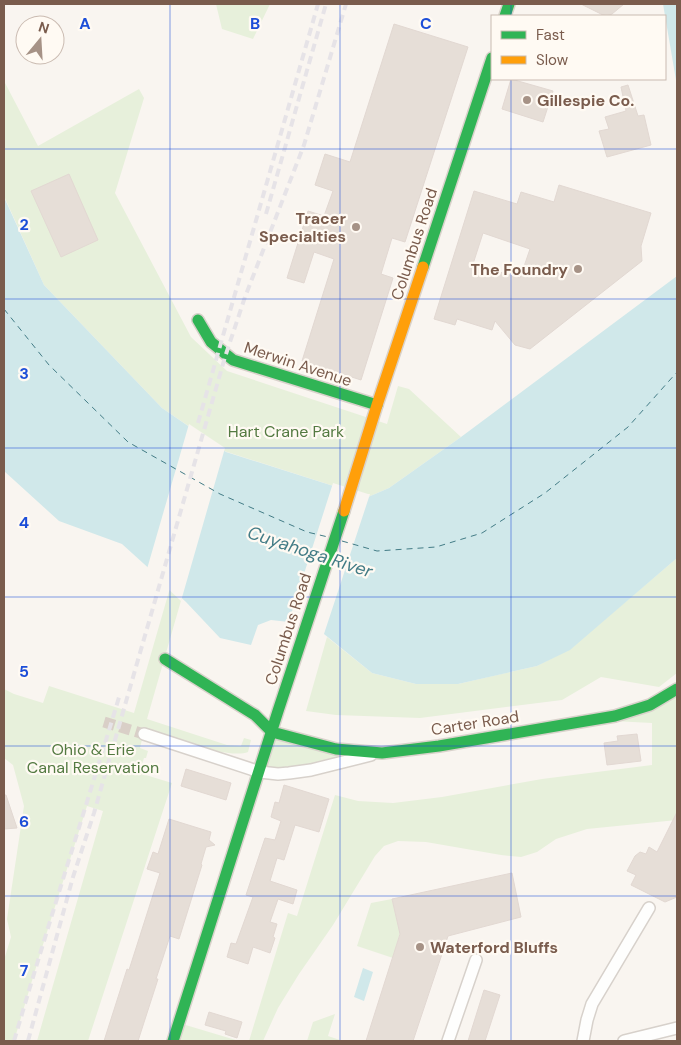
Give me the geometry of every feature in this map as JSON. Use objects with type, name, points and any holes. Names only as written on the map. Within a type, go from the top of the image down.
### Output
[{"type":"street","name":"Columbus Road","points":[[173,1041],[377,405],[491,61]]},
{"type":"street","name":"Merwin Avenue","points":[[198,320],[211,342],[233,360],[377,405]]},
{"type":"street","points":[[165,659],[255,715],[272,732]]},
{"type":"street","name":"Carter Road","points":[[272,732],[314,744],[382,753],[439,746],[615,716],[650,705],[677,689]]},
{"type":"street","points":[[144,734],[260,772],[278,774],[311,770],[382,753]]},
{"type":"street","points":[[584,1041],[587,1020],[592,1004],[648,908]]},
{"type":"street","points":[[448,1041],[476,960]]},
{"type":"street","points":[[624,1041],[677,1028]]},
{"type":"green space","points":[[216,4],[270,4],[253,39],[222,29]]},
{"type":"green space","points":[[4,81],[38,146],[139,89],[144,98],[115,193],[191,337],[227,371],[387,424],[398,386],[409,389],[461,437],[389,488],[368,497],[224,451],[147,719],[227,745],[241,746],[244,738],[251,740],[248,752],[239,754],[227,753],[144,731],[140,748],[148,751],[139,773],[172,783],[88,1041],[37,1041],[103,811],[87,806],[14,1041],[4,1041],[4,960],[11,937],[7,919],[24,806],[13,765],[4,758],[4,689],[43,703],[49,686],[134,713],[212,442],[162,408],[44,285],[4,196]]},
{"type":"green space","points":[[677,558],[677,673],[659,687],[601,677],[562,700],[420,718],[336,715],[306,711],[327,637],[372,673],[416,684],[458,684],[537,666],[570,649]]},
{"type":"green space","points":[[677,689],[677,820],[587,829],[556,839],[537,852],[521,857],[426,842],[398,841],[384,846],[375,856],[333,925],[299,974],[278,1008],[263,1041],[249,1041],[288,913],[297,916],[335,795],[358,801],[393,803],[442,797],[542,779],[652,765],[652,723],[613,721]]},
{"type":"green space","points":[[272,732],[377,753],[310,768],[260,772]]},
{"type":"green space","points":[[392,899],[400,933],[393,958],[357,946],[371,903]]},
{"type":"green space","points":[[335,1014],[328,1036],[343,1041],[307,1041],[313,1022]]},
{"type":"green space","points":[[179,1023],[239,1041],[173,1041]]},
{"type":"water","points":[[663,4],[677,4],[677,86],[666,15]]},
{"type":"water","name":"Cuyahoga River","points":[[4,197],[44,285],[162,408],[226,452],[368,497],[389,488],[461,437],[677,276],[677,558],[570,650],[537,666],[458,684],[416,684],[372,673],[324,634],[289,622],[271,620],[258,625],[251,645],[220,638],[186,602],[122,544],[59,521],[4,471]]},
{"type":"water","points":[[363,968],[373,972],[364,1001],[354,997]]},
{"type":"pier","points":[[189,424],[225,448],[181,601],[147,569]]},
{"type":"pier","points":[[333,483],[370,494],[323,637],[288,624]]},
{"type":"building","points":[[581,4],[624,4],[612,14],[603,15]]},
{"type":"building","points":[[394,24],[468,47],[405,242],[392,238],[381,274],[393,278],[361,380],[302,361],[334,259],[314,252],[304,283],[287,278],[308,211],[324,216],[333,191],[315,185],[325,154],[350,162]]},
{"type":"building","name":"Gillespie Co.","points":[[511,80],[553,91],[543,122],[502,109]]},
{"type":"building","points":[[628,85],[638,116],[644,115],[651,145],[607,157],[599,131],[609,129],[605,117],[626,111],[621,87]]},
{"type":"building","points":[[69,174],[98,240],[61,257],[31,191]]},
{"type":"building","name":"The Foundry","points":[[559,185],[651,213],[641,246],[642,261],[530,349],[515,345],[495,321],[492,330],[457,319],[455,325],[434,319],[474,191],[517,204],[521,192],[554,202]],"holes":[[[483,233],[530,249],[520,278],[473,264]]]},
{"type":"building","points":[[637,734],[641,761],[607,765],[604,743],[618,741],[617,736]]},
{"type":"building","points":[[186,769],[231,783],[226,800],[181,786]]},
{"type":"building","points":[[284,785],[329,799],[319,832],[295,825],[284,860],[277,858],[270,881],[297,890],[293,904],[278,899],[270,922],[277,924],[270,953],[253,947],[248,964],[227,957],[231,943],[236,944],[253,897],[246,895],[265,838],[275,840],[281,821],[271,817],[275,802],[279,803]]},
{"type":"building","points":[[4,795],[6,795],[17,828],[4,829]]},
{"type":"building","points":[[677,812],[677,897],[665,902],[631,885],[636,875],[627,871],[635,856],[640,852],[646,854],[649,847],[657,852]]},
{"type":"building","points":[[169,819],[211,832],[209,840],[215,845],[206,847],[179,939],[170,936],[138,1041],[104,1041],[160,873],[147,869],[153,852],[158,854]]},
{"type":"building","name":"Waterford Bluffs","points":[[512,873],[521,917],[448,936],[413,1041],[366,1041],[400,934],[392,899]]},
{"type":"building","points":[[484,990],[500,995],[485,1041],[468,1041]]},
{"type":"building","points":[[209,1012],[242,1022],[237,1038],[225,1034],[226,1031],[205,1025]]},
{"type":"ferry route","points":[[4,309],[49,365],[128,442],[220,494],[307,532],[328,537]]},
{"type":"ferry route","points":[[342,541],[377,551],[436,547],[482,533],[545,493],[628,427],[677,372]]},
{"type":"tunnel","points":[[104,722],[144,734]]},
{"type":"railway","points":[[198,423],[318,4]]},
{"type":"railway","points":[[266,214],[326,4]]},
{"type":"railway","points":[[28,1041],[73,877],[94,813],[225,357],[245,297],[304,145],[346,4]]},
{"type":"railway","points":[[14,1041],[120,694]]},
{"type":"traffic: fast","points":[[505,15],[509,4]]},
{"type":"traffic: fast","points":[[423,267],[491,61]]},
{"type":"traffic: fast","points":[[198,320],[211,342],[233,360],[377,405]]},
{"type":"traffic: fast","points":[[173,1041],[344,511]]},
{"type":"traffic: fast","points":[[165,659],[255,715],[272,732],[336,749],[382,753],[439,746],[615,716],[650,705],[677,689]]},
{"type":"traffic: slow","points":[[344,511],[423,267]]},
{"type":"place","name":"Gillespie Co.","points":[[527,100]]},
{"type":"place","name":"Tracer Specialties","points":[[356,227]]},
{"type":"place","name":"The Foundry","points":[[578,269]]},
{"type":"place","name":"Waterford Bluffs","points":[[420,947]]},
{"type":"park label","name":"Hart Crane Park","points":[[286,431]]},
{"type":"park label","name":"Ohio & Erie Canal Reservation","points":[[93,758]]}]
